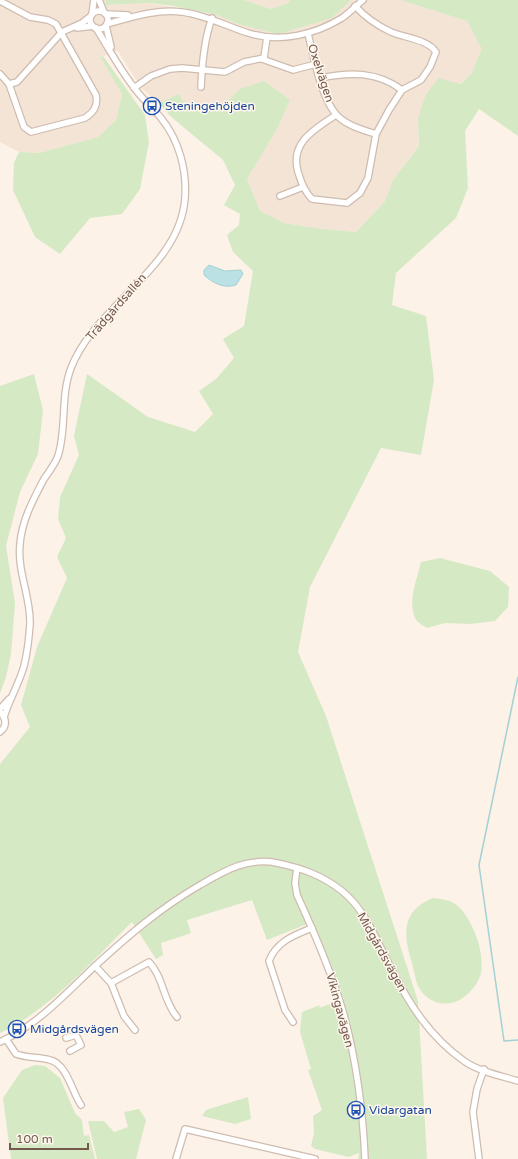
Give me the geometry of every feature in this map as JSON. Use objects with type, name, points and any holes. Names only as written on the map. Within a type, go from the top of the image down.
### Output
[{"type":"street","points":[[94,0],[90,21],[94,27]]},
{"type":"street","points":[[99,0],[108,19],[106,25]]},
{"type":"street","points":[[9,84],[17,82],[62,32],[72,28],[99,10],[118,16],[155,11],[181,12],[212,18],[249,33],[267,37],[284,38],[308,34],[342,18],[363,0]]},
{"type":"street","points":[[0,1],[30,17],[48,20],[56,24],[62,32],[96,95],[97,106],[93,113],[85,118],[31,132],[24,127],[9,84],[0,74]]},
{"type":"street","points":[[336,115],[307,136],[299,146],[295,156],[296,169],[303,187],[312,199],[347,203],[360,193],[368,178],[376,134],[402,90],[421,80],[430,68],[436,52],[431,46],[391,32],[368,20],[355,6]]},
{"type":"street","points":[[72,28],[101,28],[140,14]]},
{"type":"street","points":[[201,87],[202,70],[212,18]]},
{"type":"street","name":"Trädgårdsallén","points":[[106,25],[113,56]]},
{"type":"street","name":"Trädgårdsallén","points":[[0,732],[6,723],[4,717],[24,666],[30,624],[29,604],[20,559],[20,544],[24,522],[33,499],[57,457],[64,392],[70,370],[85,342],[97,326],[164,252],[178,230],[182,219],[185,189],[184,173],[179,150],[163,120],[134,88],[94,27]]},
{"type":"street","name":"Oxelvägen","points":[[308,34],[327,100],[336,115],[355,128],[376,134]]},
{"type":"street","points":[[262,59],[264,58],[267,37]]},
{"type":"street","points":[[134,88],[151,76],[170,69],[225,72],[244,62],[262,59],[293,70],[316,64]]},
{"type":"street","points":[[320,78],[338,74],[356,73],[381,78],[392,82],[402,90]]},
{"type":"street","points":[[280,196],[303,187]]},
{"type":"street","name":"Trädgårdsallén","points":[[0,708],[13,694]]},
{"type":"street","points":[[0,712],[4,717]]},
{"type":"street","name":"Midgårdsvägen","points":[[0,1042],[47,1013],[95,966],[146,920],[178,898],[235,865],[274,863],[297,868],[326,880],[347,896],[367,922],[400,985],[426,1026],[437,1039],[466,1062],[518,1081]]},
{"type":"street","name":"Vikingavägen","points":[[297,868],[295,883],[297,895],[327,965],[344,1015],[360,1096],[365,1159]]},
{"type":"street","points":[[293,1022],[285,1010],[269,961],[275,948],[294,934],[312,928]]},
{"type":"street","points":[[111,983],[149,962],[156,970],[170,1010],[177,1017]]},
{"type":"street","points":[[95,966],[111,983],[124,1016],[135,1030]]},
{"type":"street","points":[[66,1038],[76,1035],[81,1045],[70,1051]]},
{"type":"street","points":[[6,1039],[16,1054],[49,1060],[59,1064],[65,1072],[74,1094],[81,1105]]},
{"type":"street","points":[[479,1159],[473,1112],[477,1089],[484,1069]]},
{"type":"street","points":[[176,1159],[185,1129],[315,1159]]},
{"type":"shaded area","points":[[0,0],[105,0],[106,5],[149,3],[217,15],[238,24],[332,18],[351,0],[400,0],[467,21],[483,49],[471,74],[418,118],[419,146],[393,180],[385,201],[356,232],[322,229],[284,223],[260,211],[247,179],[276,131],[240,89],[220,108],[201,112],[186,107],[179,94],[159,103],[141,88],[118,51],[100,57],[122,94],[116,120],[98,137],[39,153],[19,152],[0,142]]},
{"type":"shaded area","points":[[244,0],[290,0],[288,3],[271,9]]},
{"type":"green space","points":[[105,0],[244,0],[271,9],[288,3],[290,0],[351,0],[332,18],[278,34],[238,24],[217,15],[174,6],[149,3],[106,5]]},
{"type":"green space","points":[[400,0],[518,0],[518,136],[479,109],[465,131],[468,188],[456,218],[396,273],[392,305],[426,316],[434,380],[421,455],[381,448],[310,587],[298,652],[326,716],[418,1001],[427,1159],[358,1159],[359,1153],[349,1157],[315,1149],[311,1146],[314,1133],[313,1116],[322,1110],[308,1070],[311,1069],[300,1032],[302,1012],[320,1005],[319,1008],[344,999],[307,924],[267,940],[252,900],[187,920],[191,933],[161,943],[163,955],[156,959],[132,922],[86,968],[54,997],[19,1023],[0,1033],[0,764],[30,727],[21,705],[37,647],[67,578],[57,557],[66,538],[58,519],[60,497],[79,455],[74,436],[87,374],[148,417],[195,432],[213,414],[199,391],[216,379],[234,358],[223,339],[244,326],[253,271],[233,252],[227,235],[239,225],[240,214],[224,205],[235,185],[223,160],[170,116],[159,103],[179,94],[186,107],[201,112],[220,108],[240,89],[264,81],[290,100],[276,131],[247,179],[260,211],[284,223],[322,229],[356,232],[385,201],[393,180],[419,146],[418,118],[426,94],[439,78],[460,84],[471,74],[482,49],[467,21]]},
{"type":"green space","points":[[103,56],[145,115],[149,142],[140,189],[122,214],[90,218],[60,254],[35,237],[13,190],[14,163],[19,152],[39,153],[98,137],[116,120],[122,94],[100,57]]},
{"type":"green space","points":[[34,374],[43,410],[38,454],[20,492],[6,546],[15,603],[11,654],[6,677],[0,693],[0,386]]},
{"type":"green space","points":[[440,558],[490,571],[509,587],[508,607],[495,621],[470,624],[445,623],[427,628],[421,624],[417,621],[414,615],[412,600],[421,562]]},
{"type":"green space","points":[[433,898],[450,901],[459,907],[464,913],[469,920],[477,938],[481,956],[481,973],[472,990],[458,1001],[445,1004],[432,1001],[418,986],[407,942],[407,924],[410,917],[423,903]]},
{"type":"green space","points":[[35,1065],[45,1066],[60,1078],[75,1113],[82,1120],[84,1136],[89,1135],[95,1159],[11,1159],[3,1098],[22,1070]]},
{"type":"green space","points":[[248,1097],[251,1119],[235,1124],[202,1116],[206,1110]]},
{"type":"green space","points":[[139,1109],[146,1120],[136,1159],[97,1159],[88,1121],[104,1121],[114,1132],[128,1127],[124,1112]]},
{"type":"water","points":[[209,265],[225,271],[241,270],[243,274],[236,285],[223,286],[215,283],[204,275],[204,270]]},
{"type":"waterway","points":[[518,677],[479,865],[504,1041],[518,1040]]},
{"type":"place","name":"Steningehöjden","points":[[152,106]]},
{"type":"place","name":"Midgårdsvägen","points":[[17,1029]]},
{"type":"place","name":"Vidargatan","points":[[356,1110]]}]
